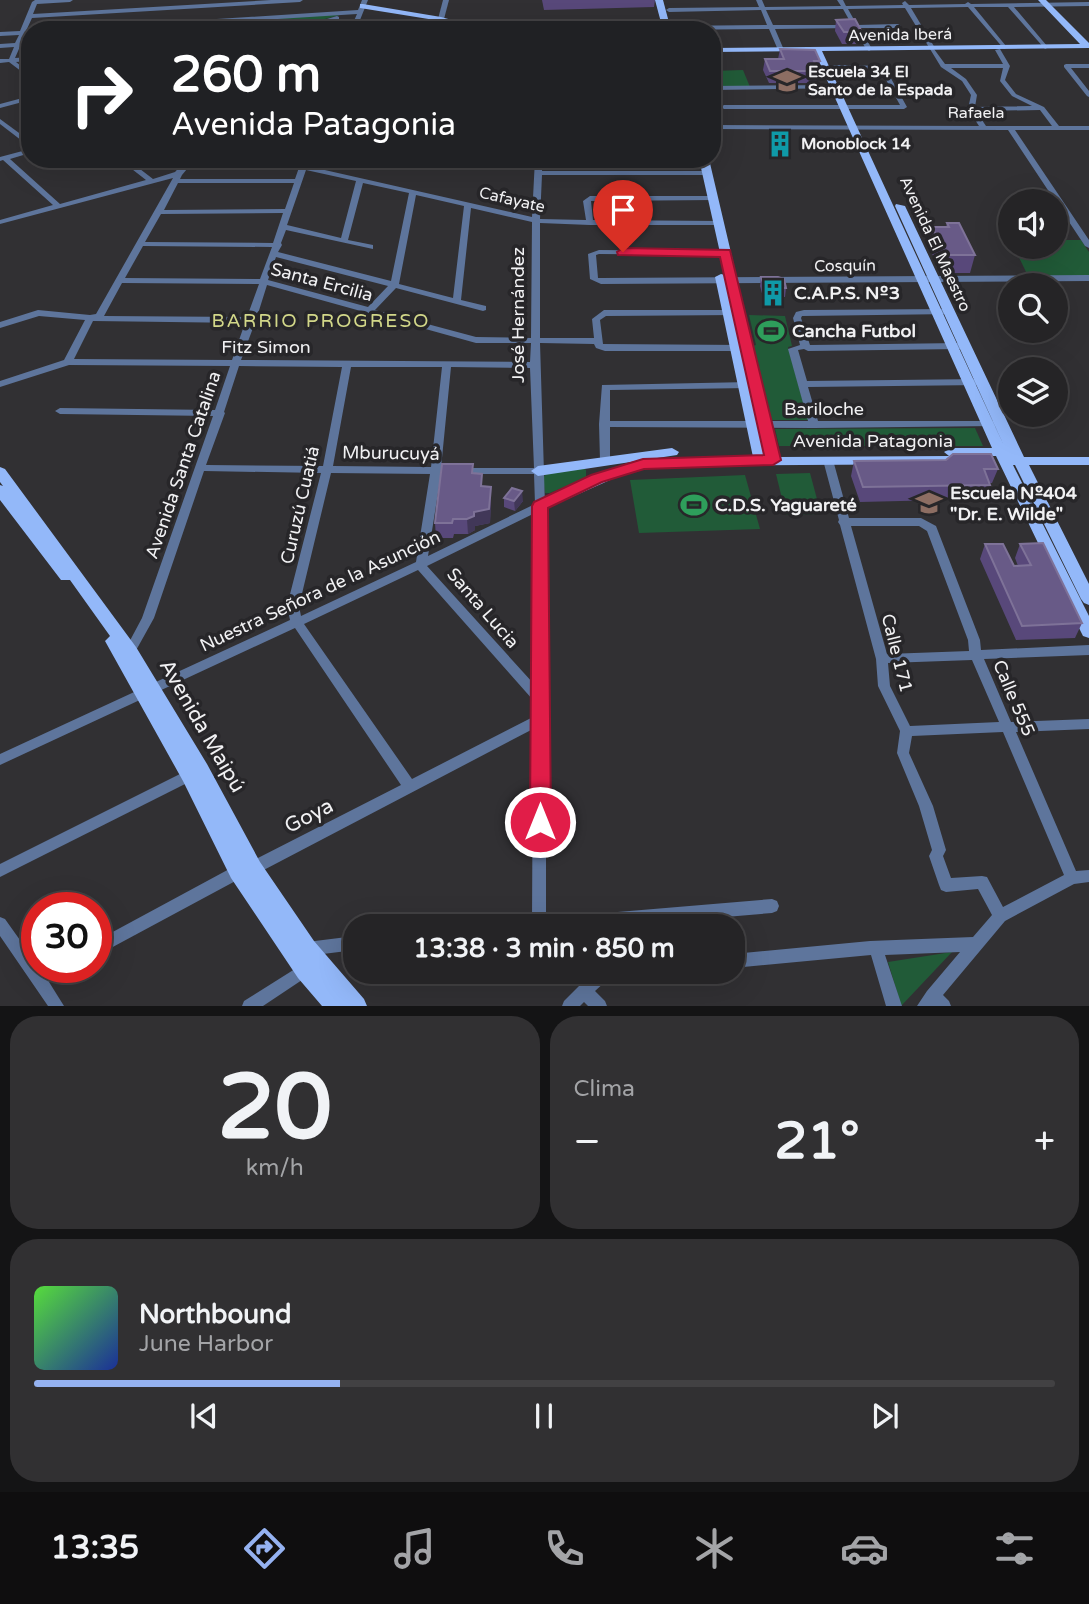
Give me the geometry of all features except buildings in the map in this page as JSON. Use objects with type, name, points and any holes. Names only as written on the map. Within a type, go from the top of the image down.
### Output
[{"type":"main road","points":[[659,0],[667,21]]},
{"type":"main road","points":[[666,0],[670,21]]},
{"type":"main road","points":[[1048,2],[1089,46]]},
{"type":"main road","points":[[362,6],[449,21]]},
{"type":"main road","points":[[362,6],[426,21]]},
{"type":"main road","name":"Avenida Iberá","points":[[1001,49],[1089,46]]},
{"type":"main road","name":"Avenida Iberá","points":[[721,51],[1089,46]]},
{"type":"main road","name":"Avenida Iberá","points":[[721,51],[932,50]]},
{"type":"main road","name":"Avenida El Maestro","points":[[822,51],[835,67],[839,87]]},
{"type":"main road","name":"Avenida El Maestro","points":[[822,51],[944,313],[965,346],[998,417]]},
{"type":"main road","points":[[700,168],[766,456]]},
{"type":"main road","points":[[703,168],[703,173]]},
{"type":"main road","name":"Avenida El Maestro","points":[[944,313],[952,346],[968,382],[988,424],[1010,457]]},
{"type":"main road","name":"Avenida El Maestro","points":[[1002,427],[1010,457]]},
{"type":"main road","name":"Avenida Patagonia","points":[[538,471],[662,452],[828,460],[1089,453]]},
{"type":"main road","name":"Avenida Patagonia","points":[[540,506],[625,468],[666,462],[766,456],[1010,457],[1089,461]]},
{"type":"main road","points":[[1010,457],[1089,599]]},
{"type":"main road","points":[[1010,457],[1089,632]]},
{"type":"main road","points":[[588,462],[597,479]]},
{"type":"main road","name":"Avenida Maipú","points":[[2,482],[72,584],[126,653],[195,773],[245,870],[305,971],[336,1006]]},
{"type":"main road","name":"Avenida Maipú","points":[[245,870],[357,1006]]},
{"type":"street","points":[[28,21],[35,2],[70,0]]},
{"type":"street","points":[[163,21],[166,0]]},
{"type":"street","points":[[29,16],[300,0]]},
{"type":"street","points":[[441,19],[446,0]]},
{"type":"street","points":[[712,0],[716,9]]},
{"type":"street","points":[[759,0],[781,50]]},
{"type":"street","points":[[840,0],[869,49]]},
{"type":"street","points":[[964,0],[1001,49],[1007,66],[1002,80],[1014,95],[1042,108],[1057,128]]},
{"type":"street","points":[[244,19],[246,2]]},
{"type":"street","points":[[669,10],[845,7],[905,3],[970,6],[1048,2],[1089,4]]},
{"type":"street","points":[[905,3],[943,66],[964,80],[974,95],[971,109],[983,127]]},
{"type":"street","points":[[1009,5],[1045,47]]},
{"type":"street","points":[[224,21],[362,6]]},
{"type":"street","points":[[322,21],[362,6]]},
{"type":"street","points":[[721,28],[898,26]]},
{"type":"street","points":[[0,34],[21,33]]},
{"type":"street","points":[[11,61],[21,41]]},
{"type":"street","points":[[0,46],[18,46]]},
{"type":"street","points":[[0,61],[21,60]]},
{"type":"street","points":[[11,61],[21,69]]},
{"type":"street","points":[[943,66],[1007,66]]},
{"type":"street","points":[[1089,66],[1066,66],[1089,95]]},
{"type":"street","points":[[724,107],[904,107],[882,67],[835,67]]},
{"type":"street","points":[[721,88],[839,87]]},
{"type":"street","points":[[0,106],[21,100]]},
{"type":"street","points":[[721,100],[729,127]]},
{"type":"street","points":[[971,109],[1042,108]]},
{"type":"street","points":[[0,121],[21,138]]},
{"type":"street","name":"Rafaela","points":[[721,127],[1089,128]]},
{"type":"street","points":[[1010,127],[1089,246]]},
{"type":"street","points":[[2,158],[21,153]]},
{"type":"street","points":[[2,158],[58,206]]},
{"type":"street","points":[[134,168],[150,180]]},
{"type":"street","points":[[90,318],[99,316],[184,168]]},
{"type":"street","name":"Avenida Santa Catalina","points":[[126,653],[148,618],[303,168]]},
{"type":"street","name":"Cafayate","points":[[321,168],[360,180],[536,220],[714,223]]},
{"type":"street","name":"José Hernández","points":[[539,168],[535,365],[540,506]]},
{"type":"street","points":[[584,168],[584,173]]},
{"type":"street","points":[[539,173],[703,173]]},
{"type":"street","points":[[0,222],[150,180],[177,178],[299,181]]},
{"type":"street","points":[[344,241],[360,180]]},
{"type":"street","points":[[370,310],[394,285],[413,192]]},
{"type":"street","points":[[590,223],[587,201],[590,198],[709,198]]},
{"type":"street","points":[[457,301],[468,204]]},
{"type":"street","points":[[157,212],[289,211]]},
{"type":"street","points":[[284,227],[370,247]]},
{"type":"street","points":[[139,244],[276,249],[394,285],[483,308]]},
{"type":"street","name":"Cosquín","points":[[720,253],[599,252],[592,254],[594,279],[727,281],[1089,278]]},
{"type":"street","name":"Santa Ercilia","points":[[118,280],[266,282],[476,340],[599,343],[605,348],[743,347]]},
{"type":"street","points":[[0,325],[38,313],[90,318],[252,320]]},
{"type":"street","points":[[599,343],[598,315],[735,313]]},
{"type":"street","points":[[806,347],[797,318],[799,314],[944,313]]},
{"type":"street","points":[[68,362],[90,318]]},
{"type":"street","points":[[814,425],[793,349],[965,346]]},
{"type":"street","name":"Fitz Simon","points":[[0,384],[68,362],[535,365]]},
{"type":"street","name":"Curuzú Cuatiá","points":[[296,621],[293,606],[327,470],[347,363]]},
{"type":"street","name":"Santa Lucia","points":[[447,364],[436,471],[421,566],[541,700]]},
{"type":"street","points":[[802,384],[982,382]]},
{"type":"street","points":[[606,460],[605,387],[751,385]]},
{"type":"street","points":[[60,411],[220,413]]},
{"type":"street","name":"Bariloche","points":[[604,424],[998,424]]},
{"type":"street","name":"Calle 171","points":[[828,460],[882,659],[884,686],[906,731],[903,753],[926,806],[939,850],[936,856],[946,885],[982,882],[1000,916]]},
{"type":"street","name":"Mburucuyá","points":[[200,468],[538,471]]},
{"type":"street","points":[[537,914],[541,719],[540,506]]},
{"type":"street","name":"Nuestra Señora de la Asunción","points":[[0,760],[296,621],[421,566],[540,506]]},
{"type":"street","name":"Calle 555","points":[[843,522],[921,522],[932,529],[974,639],[976,655],[1072,878]]},
{"type":"street","points":[[296,621],[410,787]]},
{"type":"street","points":[[882,659],[1089,650]]},
{"type":"street","name":"Goya","points":[[112,941],[541,719]]},
{"type":"street","points":[[906,731],[1089,724]]},
{"type":"street","points":[[0,871],[195,773]]},
{"type":"street","points":[[933,1002],[1000,916],[1072,878],[1089,876]]},
{"type":"street","points":[[673,914],[772,906]]},
{"type":"street","points":[[0,924],[21,953]]},
{"type":"street","points":[[248,1006],[305,971],[307,948],[343,944]]},
{"type":"street","points":[[745,960],[876,948],[976,944]]},
{"type":"street","points":[[876,948],[894,1006]]},
{"type":"street","points":[[43,983],[57,1006]]},
{"type":"street","points":[[569,1006],[591,984]]},
{"type":"street","points":[[584,991],[600,1006]]},
{"type":"green space","points":[[337,14],[340,15],[317,21],[251,20]]},
{"type":"green space","points":[[743,70],[750,87],[721,88],[721,71]]},
{"type":"green space","points":[[1068,240],[1081,240],[1089,252],[1089,276],[1027,273],[1020,259],[1068,259]]},
{"type":"green space","points":[[749,315],[785,316],[792,346],[788,347],[808,420],[771,420],[752,346],[756,345]]},
{"type":"green space","points":[[975,428],[983,446],[779,446],[775,429]]},
{"type":"green space","points":[[582,467],[586,470],[586,478],[545,493],[543,477],[549,472]]},
{"type":"green space","points":[[810,473],[821,514],[786,515],[776,474]]},
{"type":"green space","name":"C.D.S. Yaguareté","points":[[745,475],[760,529],[639,533],[630,480]]},
{"type":"green space","points":[[952,952],[902,1005],[901,1005],[888,962]]},
{"type":"place","name":"Escuela 34 El Santo de la Espada","points":[[787,81]]},
{"type":"place","name":"Monoblock 14","points":[[780,144]]},
{"type":"place","name":"C.A.P.S. Nº3","points":[[773,293]]},
{"type":"place","name":"Cancha Futbol","points":[[771,331]]},
{"type":"place","name":"Escuela Nº404 \"Dr. E. Wilde\"","points":[[929,503]]},
{"type":"place","name":"C.D.S. Yaguareté","points":[[694,505]]},
{"type":"district","name":"BARRIO PROGRESO","points":[[321,321]]},
{"type":"route","points":[[540,822],[540,506],[597,479],[643,464],[773,460],[725,253],[623,252]]}]
